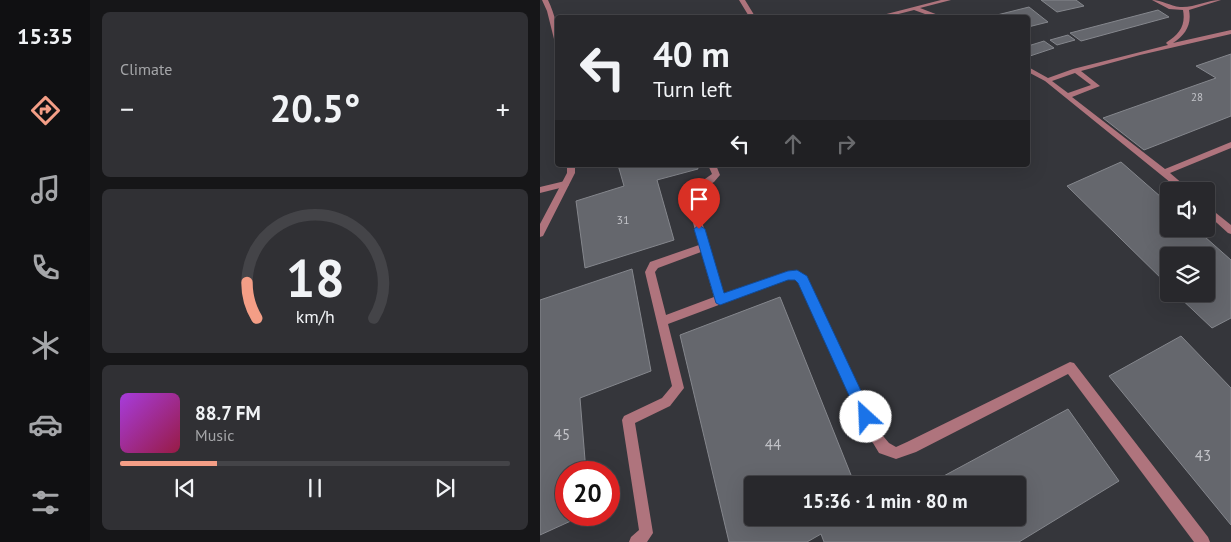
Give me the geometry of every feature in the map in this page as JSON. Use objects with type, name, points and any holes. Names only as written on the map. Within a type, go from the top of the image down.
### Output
[{"type":"street","points":[[545,0],[555,31]]},
{"type":"street","points":[[742,0],[751,15]]},
{"type":"street","points":[[885,15],[948,0]]},
{"type":"street","points":[[1155,0],[1170,7],[1186,10],[1218,0]]},
{"type":"street","points":[[912,8],[934,15]]},
{"type":"street","points":[[1164,47],[1184,31],[1188,23],[1186,10]]},
{"type":"street","points":[[1046,80],[1075,70],[1231,32]]},
{"type":"street","points":[[1030,70],[1046,80],[1177,182]]},
{"type":"street","points":[[1066,96],[1096,86],[1075,70]]},
{"type":"street","points":[[1165,172],[1231,145]]},
{"type":"street","points":[[540,233],[565,184],[571,167]]},
{"type":"street","points":[[713,167],[716,174],[711,181],[700,185],[689,193],[720,300]]},
{"type":"street","points":[[540,190],[565,184]]},
{"type":"street","points":[[1215,216],[1231,230]]},
{"type":"street","points":[[636,542],[646,533],[628,420],[666,402],[678,388],[650,272],[654,265],[705,248]]},
{"type":"street","points":[[662,321],[788,275],[797,275],[803,280],[874,434],[884,448],[896,453],[1070,367],[1203,542]]},
{"type":"building","points":[[1041,0],[1076,0],[1084,6],[1057,12]]},
{"type":"building","points":[[1029,7],[1048,22],[1030,26],[1030,15],[997,15]]},
{"type":"building","points":[[1158,10],[1169,17],[1081,41],[1070,33]]},
{"type":"building","points":[[1068,35],[1075,40],[1057,45],[1050,40]]},
{"type":"building","points":[[1044,41],[1054,48],[1030,56],[1030,45]]},
{"type":"building","points":[[1231,54],[1231,116],[1144,150],[1103,118],[1216,78],[1196,66]]},
{"type":"building","points":[[1121,162],[1160,196],[1160,237],[1205,237],[1231,260],[1231,318],[1212,328],[1184,302],[1215,302],[1215,247],[1160,247],[1160,277],[1067,186]]},
{"type":"building","points":[[619,167],[698,167],[698,169],[657,180],[674,240],[585,268],[576,201],[624,186]]},
{"type":"building","points":[[632,269],[651,371],[580,398],[585,461],[555,461],[555,526],[560,526],[540,535],[540,300]]},
{"type":"building","points":[[780,297],[851,476],[744,476],[744,526],[1026,526],[1026,476],[944,476],[1068,409],[1119,481],[1019,542],[824,542],[821,534],[807,542],[729,542],[680,335]]},
{"type":"building","points":[[1181,336],[1231,388],[1231,525],[1109,376]]},
{"type":"route","points":[[699,229],[720,300],[788,275],[797,275],[803,280],[866,417]]}]
